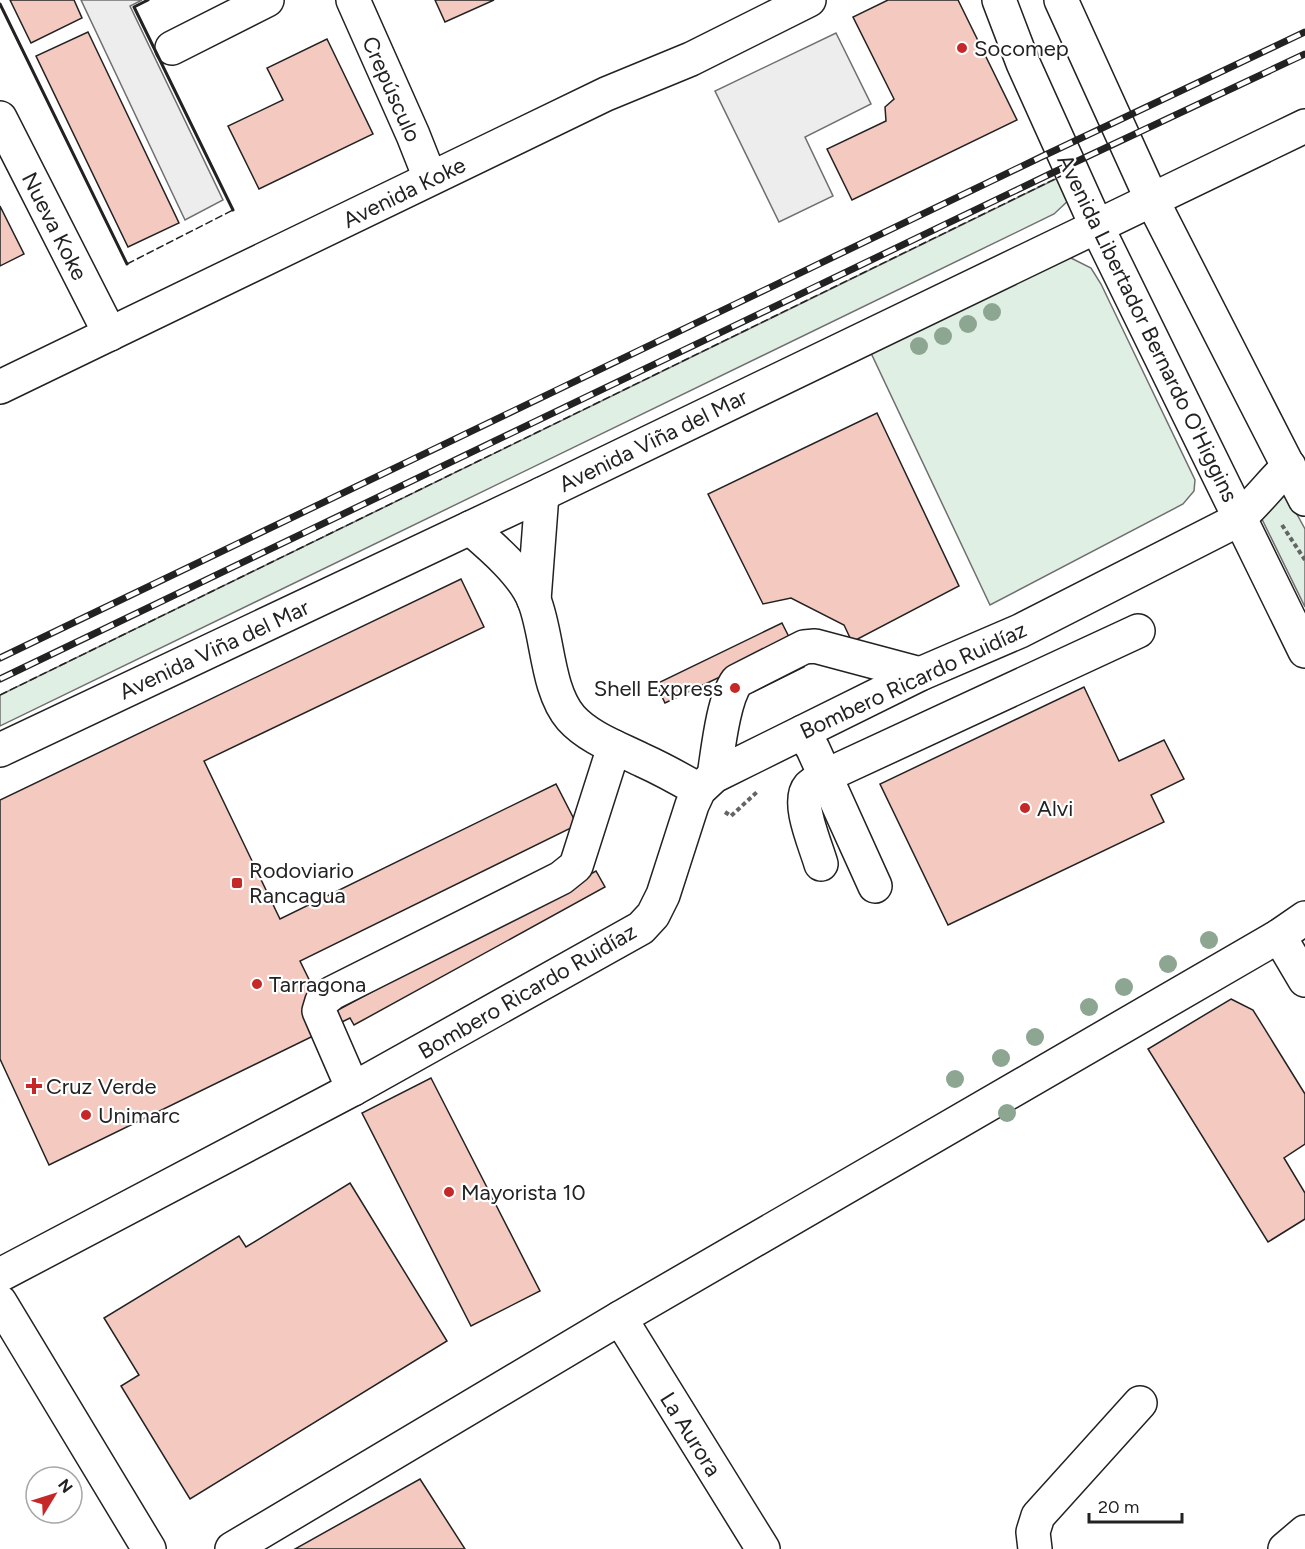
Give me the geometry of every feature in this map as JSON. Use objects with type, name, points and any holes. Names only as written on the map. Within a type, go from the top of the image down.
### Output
[{"type":"street","points":[[172,48],[267,0]]},
{"type":"street","name":"Crepúsculo","points":[[353,0],[430,178]]},
{"type":"street","name":"Avenida Koke","points":[[0,387],[430,178],[606,94],[691,59],[809,0]]},
{"type":"street","name":"Avenida Libertador Bernardo O'Higgins","points":[[999,0],[1027,72],[1096,227],[1305,651]]},
{"type":"street","points":[[1062,0],[1152,200],[1305,499]]},
{"type":"street","name":"Nueva Koke","points":[[0,118],[110,334]]},
{"type":"street","name":"Avenida Viña del Mar","points":[[0,750],[542,494],[1305,126]]},
{"type":"street","points":[[1240,518],[1288,466]]},
{"type":"street","points":[[542,494],[534,600],[551,671],[561,701],[571,718],[592,735],[614,747],[707,783],[727,711],[841,653],[920,674]]},
{"type":"street","name":"Bombero Ricardo Ruidíaz","points":[[0,1275],[353,1089],[641,928],[653,915],[663,895],[692,805],[707,783],[920,674],[1020,631],[1240,518]]},
{"type":"street","points":[[470,528],[505,561],[534,600]]},
{"type":"street","points":[[821,864],[804,808],[804,796],[809,787],[825,776],[1138,631]]},
{"type":"street","points":[[803,732],[875,886]]},
{"type":"street","points":[[353,1089],[319,1011],[322,1001],[332,993],[561,878],[576,866],[614,747]]},
{"type":"street","points":[[232,1549],[620,1318],[1292,927],[1305,980]]},
{"type":"street","points":[[0,1302],[149,1549]]},
{"type":"street","name":"La Aurora","points":[[620,1318],[763,1549]]},
{"type":"street","points":[[1035,1549],[1033,1532],[1038,1516],[1140,1403]]},
{"type":"street","points":[[1285,1549],[1305,1532]]},
{"type":"green space","points":[[1064,175],[1071,198],[1054,214],[0,726],[0,695]]},
{"type":"green space","points":[[1067,256],[1091,268],[1101,284],[1195,480],[1194,491],[1183,504],[990,605],[871,353]]},
{"type":"green space","points":[[1281,485],[1305,529],[1305,607],[1256,507]]},
{"type":"shaded area","points":[[81,0],[142,0],[130,6],[223,200],[185,220]]},
{"type":"shaded area","points":[[836,33],[871,104],[805,137],[833,196],[779,222],[715,91]]},
{"type":"building","points":[[10,0],[74,0],[82,18],[31,43]]},
{"type":"building","points":[[435,0],[494,0],[445,22]]},
{"type":"building","points":[[888,0],[958,0],[1017,120],[852,200],[827,149],[886,121],[885,107],[894,99],[853,17]]},
{"type":"building","points":[[88,32],[179,223],[128,247],[36,56]]},
{"type":"building","points":[[327,39],[373,134],[259,189],[228,126],[283,100],[267,68]]},
{"type":"building","points":[[0,206],[24,254],[0,266]]},
{"type":"building","points":[[877,413],[959,586],[852,642],[844,625],[791,598],[763,604],[708,494]]},
{"type":"building","points":[[461,579],[484,627],[204,761],[280,919],[556,784],[577,825],[300,961],[327,1016],[596,871],[605,887],[354,1025],[350,1018],[49,1165],[0,1059],[0,800]]},
{"type":"building","points":[[782,623],[804,667],[753,692],[741,667],[665,703],[656,684]]},
{"type":"building","name":"Alvi","points":[[1084,687],[1119,761],[1164,740],[1184,779],[1151,795],[1164,822],[948,925],[880,784]]},
{"type":"building","points":[[1231,999],[1253,1010],[1305,1094],[1305,1144],[1284,1158],[1305,1193],[1305,1219],[1268,1242],[1148,1049]]},
{"type":"building","points":[[431,1078],[540,1291],[471,1326],[362,1113]]},
{"type":"building","points":[[350,1183],[447,1341],[190,1499],[121,1386],[139,1375],[104,1318],[239,1236],[246,1247]]},
{"type":"building","points":[[420,1479],[465,1549],[295,1549]]},
{"type":"railway","points":[[0,658],[1305,32]]},
{"type":"railway","points":[[0,679],[1050,174],[1305,54]]},
{"type":"fence","points":[[0,695],[1061,176]]},
{"type":"fence","points":[[127,264],[233,210]]},
{"type":"wall","points":[[148,0],[134,7],[233,210]]},
{"type":"wall","points":[[0,4],[127,264]]},
{"type":"place","name":"Socomep","points":[[962,48]]},
{"type":"place","name":"Shell Express","points":[[735,688]]},
{"type":"place","name":"Alvi","points":[[1025,808]]},
{"type":"place","name":"Rodoviario Rancagua","points":[[237,883]]},
{"type":"place","name":"Tarragona","points":[[257,984]]},
{"type":"place","name":"Cruz Verde","points":[[34,1086]]},
{"type":"place","name":"Unimarc","points":[[86,1115]]},
{"type":"place","name":"Mayorista 10","points":[[449,1192]]}]
